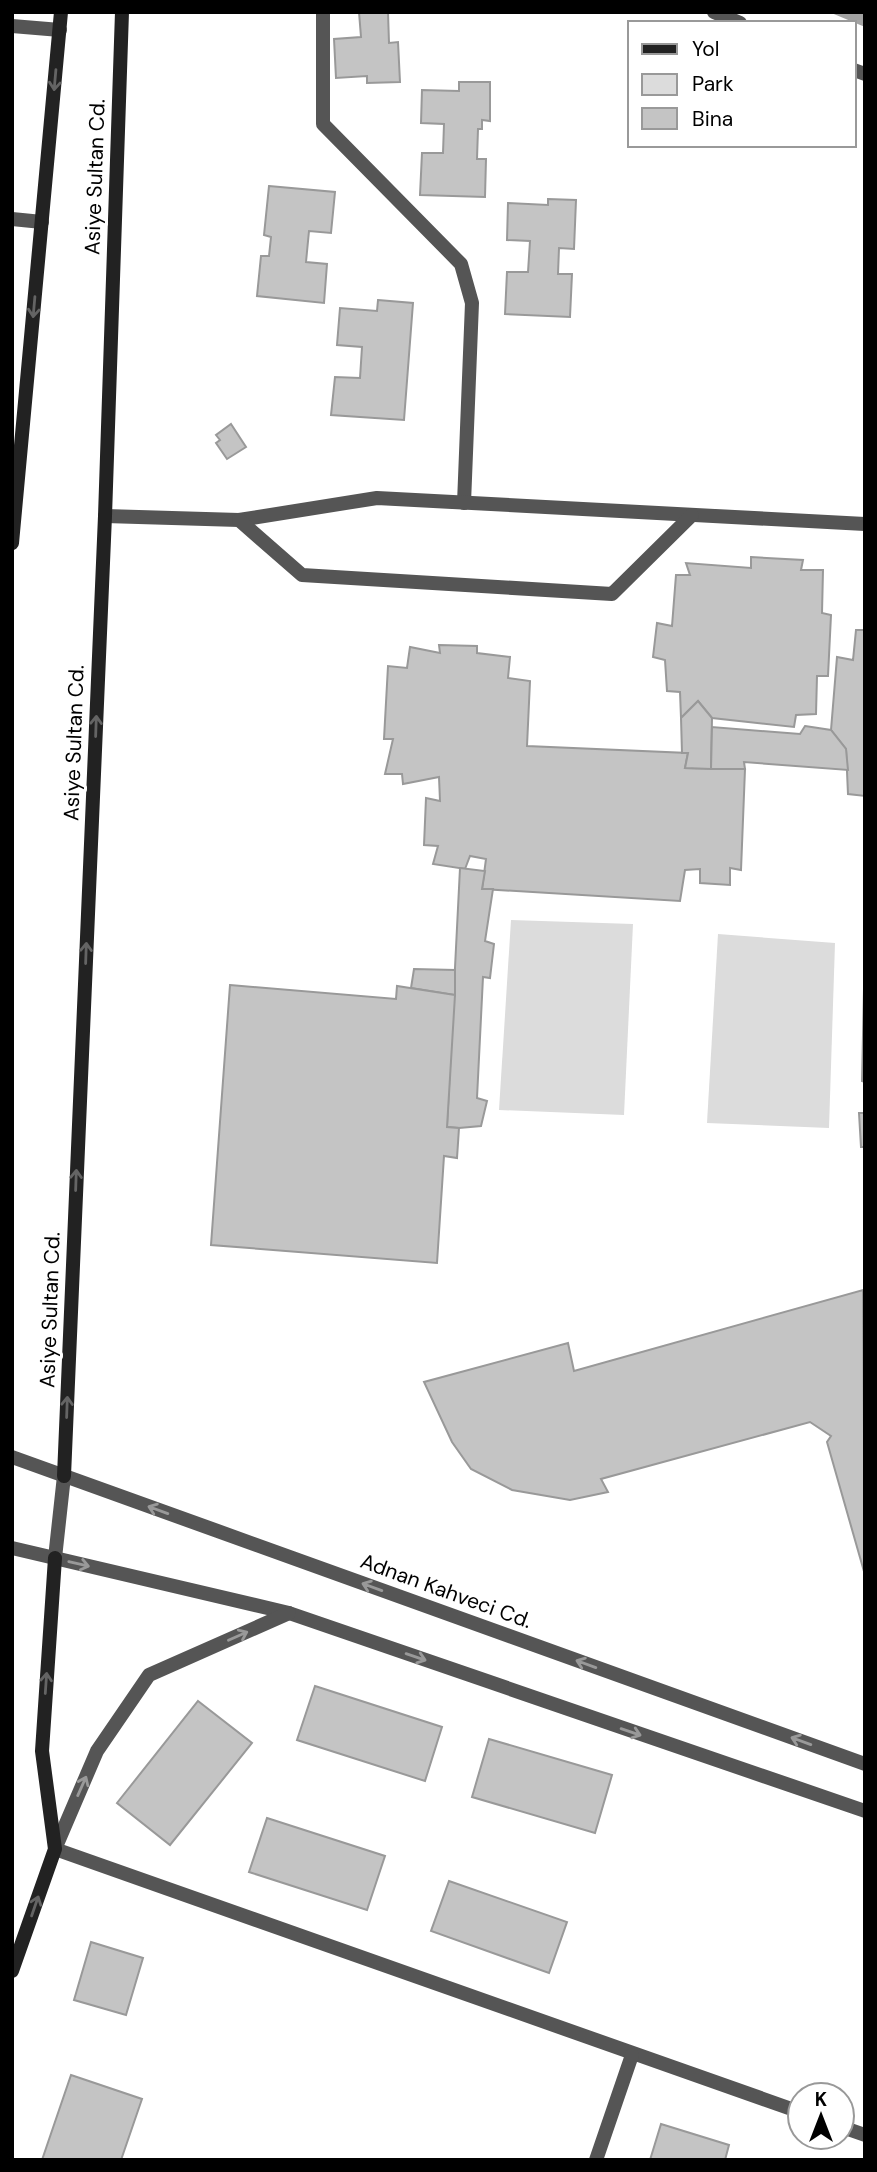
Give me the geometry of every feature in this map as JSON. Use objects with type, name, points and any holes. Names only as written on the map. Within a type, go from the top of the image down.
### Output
[{"type":"main road","points":[[12,543],[61,12]]},
{"type":"main road","name":"Asiye Sultan Cd.","points":[[64,1476],[122,12]]},
{"type":"main road","points":[[12,1971],[55,1849],[42,1751],[55,1558]]},
{"type":"street","points":[[323,12],[323,124],[461,264],[472,303],[464,503]]},
{"type":"street","points":[[714,12],[735,21]]},
{"type":"street","points":[[12,26],[60,30]]},
{"type":"street","points":[[12,219],[42,222]]},
{"type":"street","points":[[104,516],[239,520],[377,498],[865,524]]},
{"type":"street","points":[[239,520],[302,575],[612,594],[692,515]]},
{"type":"street","name":"Adnan Kahveci Cd.","points":[[12,1457],[865,1764]]},
{"type":"street","points":[[55,1558],[64,1476]]},
{"type":"street","points":[[12,1548],[289,1614],[865,1811]]},
{"type":"street","points":[[289,1614],[149,1675],[97,1751],[55,1849],[786,2107]]},
{"type":"street","points":[[596,2160],[632,2055]]},
{"type":"green space","points":[[511,920],[633,924],[624,1115],[499,1110]]},
{"type":"green space","points":[[718,934],[835,943],[829,1128],[707,1123]]},
{"type":"water","points":[[829,12],[865,12],[865,27]]},
{"type":"building","points":[[359,12],[388,12],[389,43],[398,42],[400,82],[367,83],[367,76],[336,78],[334,39],[361,37]]},
{"type":"building","points":[[459,82],[490,82],[490,121],[482,120],[482,129],[478,129],[477,159],[486,159],[485,197],[420,195],[422,153],[443,153],[444,124],[421,123],[422,90],[459,91]]},
{"type":"building","points":[[269,186],[335,192],[331,233],[309,231],[306,262],[327,264],[324,303],[257,296],[261,256],[269,256],[271,237],[264,235]]},
{"type":"building","points":[[548,199],[576,200],[574,249],[559,248],[558,274],[572,274],[570,317],[505,314],[507,272],[528,272],[530,241],[507,240],[508,203],[548,205]]},
{"type":"building","points":[[378,300],[413,303],[404,420],[331,415],[335,377],[360,378],[362,347],[337,345],[340,308],[377,311]]},
{"type":"building","points":[[231,424],[246,447],[227,459],[216,443],[220,440],[216,435]]},
{"type":"building","points":[[751,557],[803,560],[801,570],[823,570],[822,613],[831,615],[828,676],[817,676],[816,714],[796,715],[794,727],[712,718],[698,701],[681,718],[680,692],[667,691],[665,660],[653,657],[657,623],[672,626],[676,575],[690,575],[686,563],[751,568]]},
{"type":"building","points":[[856,630],[865,630],[865,796],[848,794],[846,749],[831,730],[837,657],[853,660]]},
{"type":"building","points":[[439,645],[477,646],[477,653],[510,657],[508,678],[530,681],[527,746],[688,753],[685,768],[745,769],[741,870],[730,868],[730,885],[700,883],[700,869],[685,870],[680,901],[482,889],[486,859],[470,856],[465,869],[433,864],[438,846],[424,845],[426,798],[440,801],[439,777],[403,784],[402,774],[385,774],[393,739],[384,739],[388,666],[407,668],[410,647],[440,653]]},
{"type":"building","points":[[698,701],[712,718],[711,769],[685,768],[688,753],[682,753],[681,718]]},
{"type":"building","points":[[805,726],[831,730],[846,749],[848,770],[744,762],[745,769],[711,769],[712,727],[800,734]]},
{"type":"building","points":[[460,868],[485,871],[482,889],[493,889],[485,941],[494,944],[490,978],[483,977],[477,1098],[487,1101],[481,1126],[459,1128],[447,1127]]},
{"type":"building","points":[[865,942],[865,1082],[862,1081]]},
{"type":"building","points":[[414,969],[455,970],[455,995],[411,988]]},
{"type":"building","points":[[230,985],[396,999],[397,986],[455,995],[447,1127],[459,1128],[457,1158],[444,1156],[437,1263],[211,1245]]},
{"type":"building","points":[[859,1113],[865,1113],[865,1147],[861,1147]]},
{"type":"building","points":[[863,1290],[865,1575],[827,1442],[831,1436],[810,1422],[601,1479],[608,1492],[570,1500],[512,1490],[471,1469],[452,1442],[424,1382],[568,1343],[574,1371]]},
{"type":"building","points":[[315,1686],[442,1727],[425,1781],[297,1740]]},
{"type":"building","points":[[198,1701],[252,1743],[170,1845],[117,1803]]},
{"type":"building","points":[[489,1739],[612,1775],[595,1833],[472,1797]]},
{"type":"building","points":[[267,1818],[385,1856],[367,1910],[249,1872]]},
{"type":"building","points":[[449,1881],[567,1922],[549,1973],[431,1931]]},
{"type":"building","points":[[91,1942],[143,1958],[126,2015],[74,2000]]},
{"type":"building","points":[[71,2075],[142,2099],[121,2160],[42,2160]]},
{"type":"building","points":[[661,2124],[729,2145],[725,2160],[650,2160]]}]
